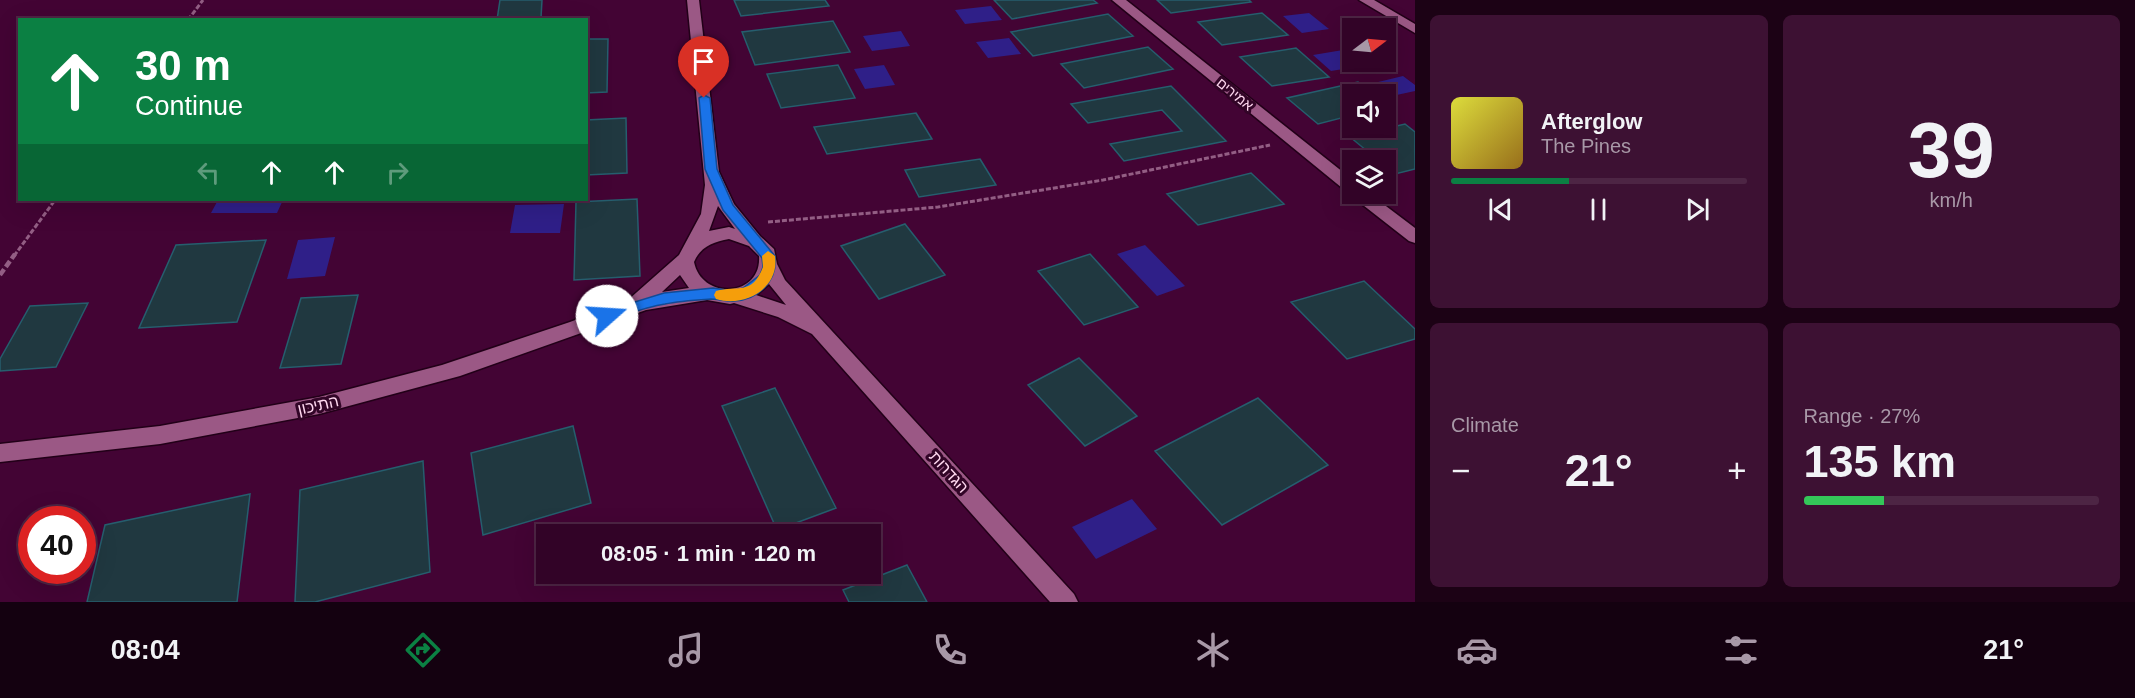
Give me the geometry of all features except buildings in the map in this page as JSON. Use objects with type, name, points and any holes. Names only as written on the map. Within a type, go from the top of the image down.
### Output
[{"type":"street","points":[[693,0],[713,185],[709,214],[691,251],[688,273],[694,283],[713,293]]},
{"type":"street","name":"אמירים","points":[[1118,0],[1342,179]]},
{"type":"street","points":[[1365,0],[1415,29]]},
{"type":"street","points":[[626,308],[664,298],[713,293],[733,296],[747,293],[766,278],[770,267],[768,256],[763,247],[753,240],[727,207],[711,169]]},
{"type":"street","points":[[1373,204],[1415,237]]},
{"type":"street","points":[[626,308],[654,289],[705,237],[729,232],[753,240]]},
{"type":"street","name":"הגדרות","points":[[770,267],[778,284],[1066,602]]},
{"type":"street","name":"הגדרות","points":[[733,296],[758,302],[802,320],[831,343]]},
{"type":"street","name":"התיכון","points":[[0,453],[66,448],[153,437],[242,422],[339,401],[425,379],[570,330],[626,308]]},
{"type":"path","points":[[190,18],[203,0]]},
{"type":"path","points":[[741,225],[938,207],[1103,180],[1294,140]]},
{"type":"path","points":[[0,275],[54,201]]},
{"type":"shaded area","points":[[991,6],[1002,20],[965,24],[955,10]]},
{"type":"shaded area","points":[[1309,13],[1329,29],[1302,33],[1283,16]]},
{"type":"shaded area","points":[[901,31],[910,46],[872,51],[863,36]]},
{"type":"shaded area","points":[[1009,38],[1021,54],[988,58],[976,42]]},
{"type":"shaded area","points":[[1342,50],[1342,69],[1331,71],[1313,55]]},
{"type":"shaded area","points":[[884,65],[895,85],[865,89],[854,69]]},
{"type":"shaded area","points":[[1403,76],[1415,85],[1415,91],[1396,95],[1396,84],[1374,83]]},
{"type":"shaded area","points":[[217,201],[283,201],[277,213],[211,213]]},
{"type":"shaded area","points":[[564,204],[560,233],[510,233],[515,205]]},
{"type":"shaded area","points":[[335,237],[325,276],[287,279],[298,240]]},
{"type":"shaded area","points":[[1145,245],[1185,286],[1157,296],[1117,254]]},
{"type":"shaded area","points":[[1132,499],[1157,529],[1096,559],[1072,527]]},
{"type":"slow traffic","points":[[721,295],[733,296],[747,293],[758,286],[766,278],[770,267],[768,256]]},
{"type":"route","points":[[607,316],[626,308],[664,298],[713,293],[733,296],[747,293],[766,278],[770,267],[768,256],[763,247],[753,240],[727,207],[711,169],[704,98]]}]
